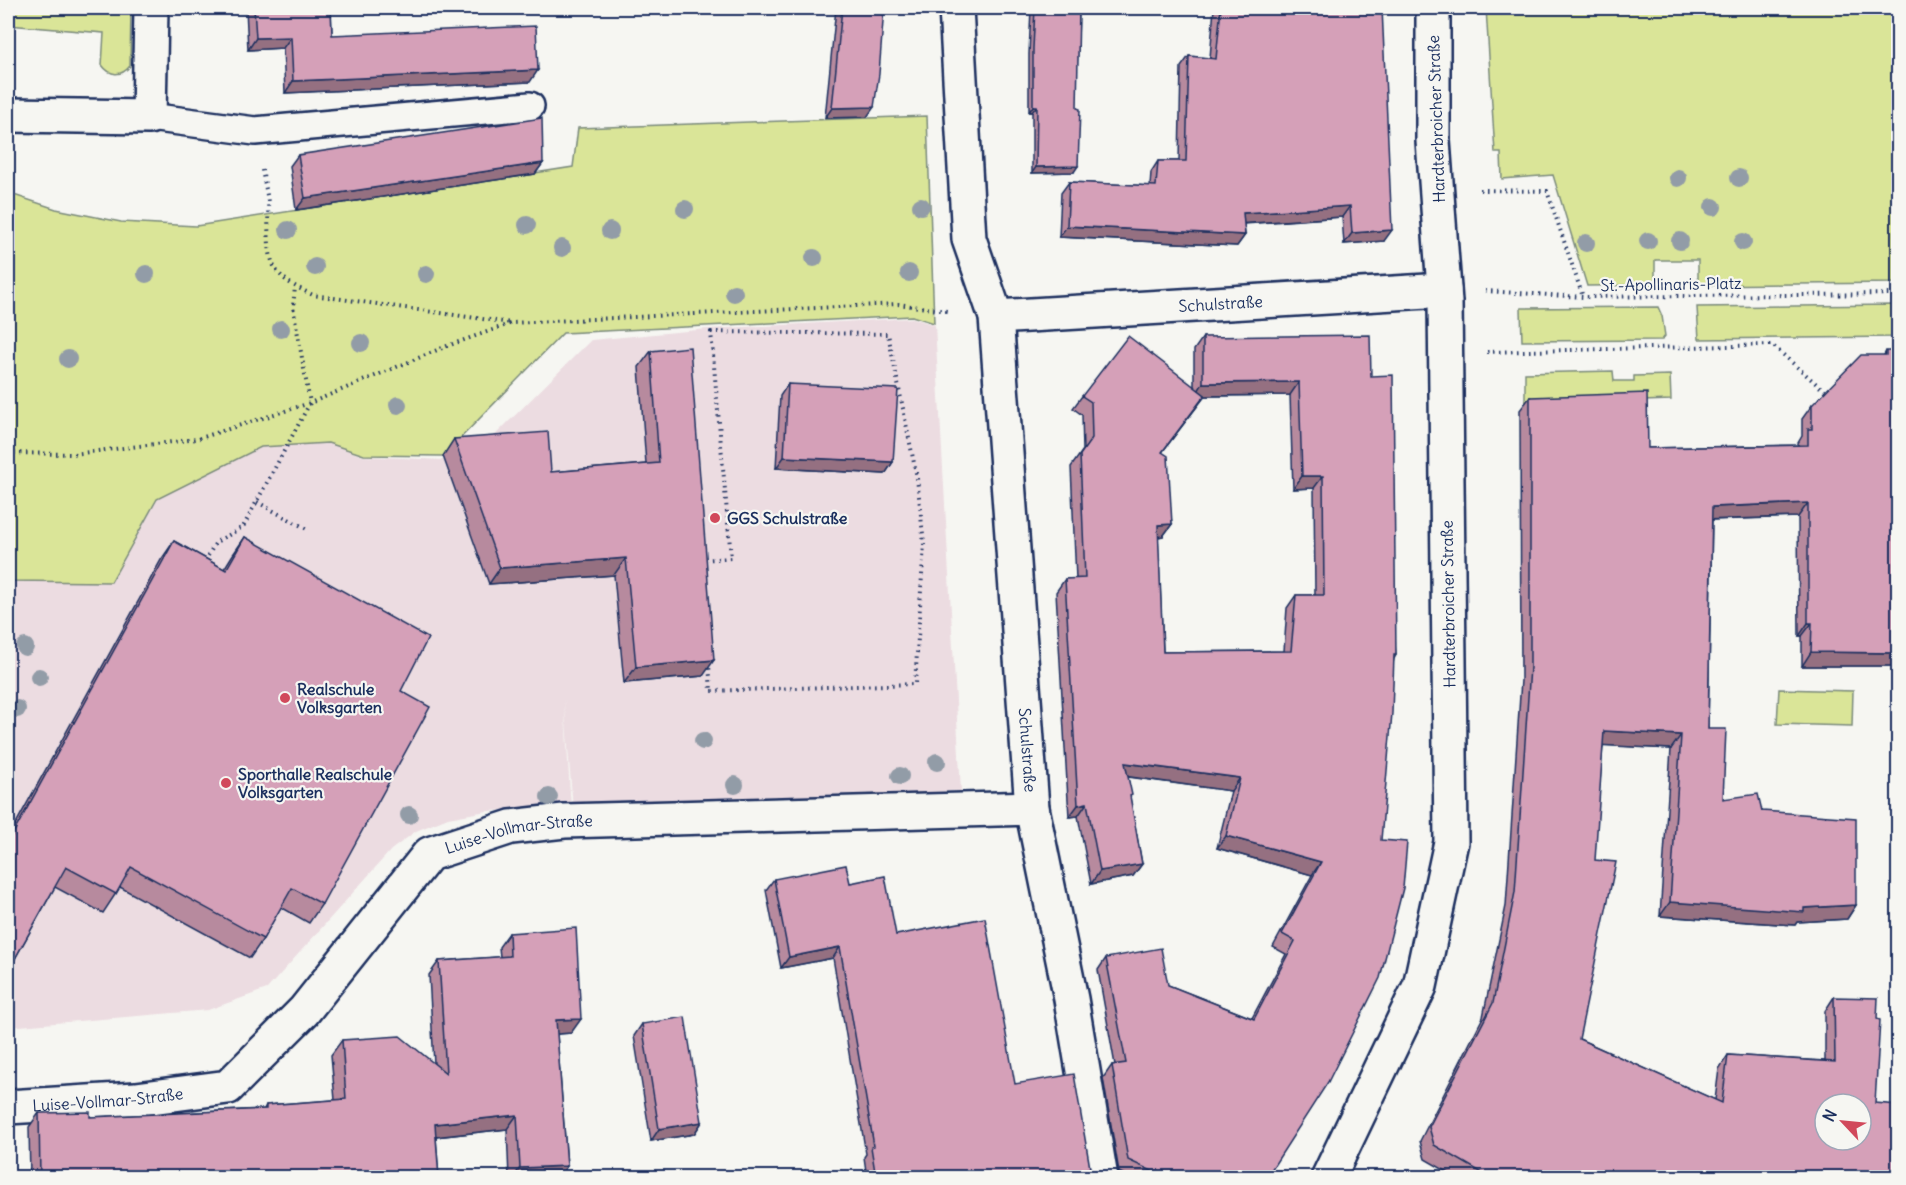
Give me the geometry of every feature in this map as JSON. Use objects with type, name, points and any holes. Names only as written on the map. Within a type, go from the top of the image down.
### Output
[{"type":"street","points":[[8,114],[149,117],[151,8]]},
{"type":"street","name":"Schulstraße","points":[[956,8],[969,239],[996,317],[1032,808],[1071,999],[1101,1178]]},
{"type":"street","name":"Hardterbroicher Straße","points":[[1328,1178],[1420,986],[1451,842],[1444,290],[1433,141],[1433,8]]},
{"type":"street","name":"Schulstraße","points":[[996,317],[1444,290]]},
{"type":"street","name":"Luise-Vollmar-Straße","points":[[8,1107],[136,1099],[228,1087],[304,1011],[429,854],[511,827],[576,821],[1032,808]]},
{"type":"lane","points":[[149,117],[255,131],[530,106]]},
{"type":"path","points":[[255,131],[268,201],[274,266],[283,278],[295,287],[313,295],[512,323],[898,304],[996,317]]},
{"type":"path","points":[[1437,190],[1547,191],[1582,297]]},
{"type":"path","points":[[201,570],[216,542],[243,526],[310,403],[293,307],[295,287]]},
{"type":"path","name":"St.-Apollinaris-Platz","points":[[1444,290],[1582,297],[1899,294]]},
{"type":"path","points":[[8,453],[73,454],[197,439],[310,403],[447,346],[512,323]]},
{"type":"path","points":[[711,332],[888,334],[917,478],[924,544],[915,684],[711,691],[701,560],[731,558],[711,332]]},
{"type":"path","points":[[1445,353],[1772,345],[1828,393]]},
{"type":"path","points":[[257,502],[307,529]]},
{"type":"shaded area","points":[[913,318],[935,325],[961,791],[573,809],[564,699],[571,808],[487,811],[448,818],[416,831],[391,850],[267,989],[208,1010],[8,1027],[8,581],[111,582],[157,499],[261,447],[328,443],[363,456],[443,460],[481,449],[591,340],[708,329]]},
{"type":"green space","points":[[8,8],[131,8],[130,66],[127,70],[116,74],[108,71],[102,65],[104,33],[8,25]]},
{"type":"green space","points":[[1486,8],[1898,8],[1898,283],[1698,285],[1698,260],[1655,260],[1655,285],[1587,286],[1553,175],[1502,179],[1501,153],[1495,153]]},
{"type":"green space","points":[[927,116],[934,323],[912,316],[563,333],[443,456],[364,455],[328,443],[261,447],[157,499],[111,582],[8,581],[8,193],[56,209],[121,222],[196,226],[573,167],[578,128]]},
{"type":"green space","points":[[1898,305],[1898,337],[1699,339],[1697,307]]},
{"type":"green space","points":[[1658,307],[1665,336],[1662,340],[1522,341],[1521,308]]},
{"type":"green space","points":[[1613,371],[1614,381],[1634,381],[1634,376],[1670,375],[1671,400],[1525,405],[1525,373]]},
{"type":"green space","points":[[1779,689],[1853,691],[1852,726],[1777,724]]},
{"type":"building","points":[[254,8],[331,8],[332,35],[536,26],[538,70],[293,81],[291,37],[256,38]]},
{"type":"building","points":[[842,8],[884,8],[874,107],[832,108]]},
{"type":"building","points":[[1035,8],[1079,8],[1078,166],[1036,167],[1037,106],[1033,106]]},
{"type":"building","points":[[1221,8],[1382,8],[1392,230],[1352,233],[1350,206],[1243,213],[1245,235],[1067,226],[1069,182],[1156,186],[1158,161],[1186,161],[1189,56],[1216,59]]},
{"type":"building","points":[[542,118],[543,163],[305,198],[298,155]]},
{"type":"building","points":[[1370,335],[1371,376],[1393,375],[1396,655],[1394,655],[1392,713],[1381,840],[1407,842],[1403,888],[1380,978],[1328,1082],[1266,1178],[1167,1178],[1128,1160],[1112,1065],[1126,1063],[1106,958],[1161,948],[1168,985],[1254,1019],[1295,941],[1282,934],[1321,862],[1226,836],[1240,778],[1125,763],[1142,864],[1100,871],[1087,803],[1078,805],[1065,579],[1085,578],[1080,455],[1092,438],[1091,402],[1082,396],[1128,336],[1205,395],[1162,452],[1168,456],[1172,524],[1158,525],[1163,652],[1291,651],[1296,595],[1324,595],[1323,476],[1302,476],[1299,382],[1203,383],[1203,337]]},
{"type":"building","points":[[690,347],[714,660],[636,667],[626,558],[500,568],[454,439],[548,432],[551,472],[659,463],[651,351]]},
{"type":"building","points":[[1886,351],[1899,351],[1899,653],[1811,652],[1812,623],[1808,623],[1808,503],[1712,507],[1708,729],[1726,729],[1723,799],[1758,794],[1762,811],[1856,818],[1856,905],[1804,908],[1804,912],[1670,902],[1681,735],[1604,731],[1595,860],[1616,862],[1579,1039],[1722,1103],[1728,1055],[1835,1062],[1834,997],[1878,998],[1877,1019],[1880,1020],[1875,1103],[1899,1105],[1899,1178],[1491,1178],[1434,1145],[1429,1127],[1493,1003],[1515,892],[1530,667],[1530,397],[1647,393],[1648,448],[1808,445],[1808,429],[1812,429],[1812,405],[1861,355],[1886,355]]},
{"type":"building","points":[[788,384],[898,389],[893,462],[784,457]]},
{"type":"building","name":"Sporthalle Realschule Volksgarten","points":[[245,537],[428,638],[401,691],[430,707],[322,904],[292,888],[263,939],[131,867],[116,894],[66,867],[8,971],[8,843],[174,541],[226,570]]},
{"type":"building","points":[[846,865],[850,883],[885,876],[896,935],[985,918],[1015,1084],[1074,1074],[1090,1168],[1035,1178],[876,1178],[871,1147],[874,1146],[840,947],[789,957],[774,879]]},
{"type":"building","points":[[576,928],[581,1019],[556,1020],[567,1166],[520,1168],[517,1115],[435,1124],[439,1178],[40,1178],[39,1113],[90,1112],[90,1117],[266,1109],[266,1105],[346,1099],[342,1040],[400,1036],[446,1073],[439,961],[510,956],[509,933]]},
{"type":"building","points":[[685,1017],[702,1122],[659,1129],[642,1024]]},
{"type":"place","name":"GGS Schulstraße","points":[[715,518]]},
{"type":"place","name":"Realschule Volksgarten","points":[[285,698]]},
{"type":"place","name":"Sporthalle Realschule Volksgarten","points":[[226,783]]}]
